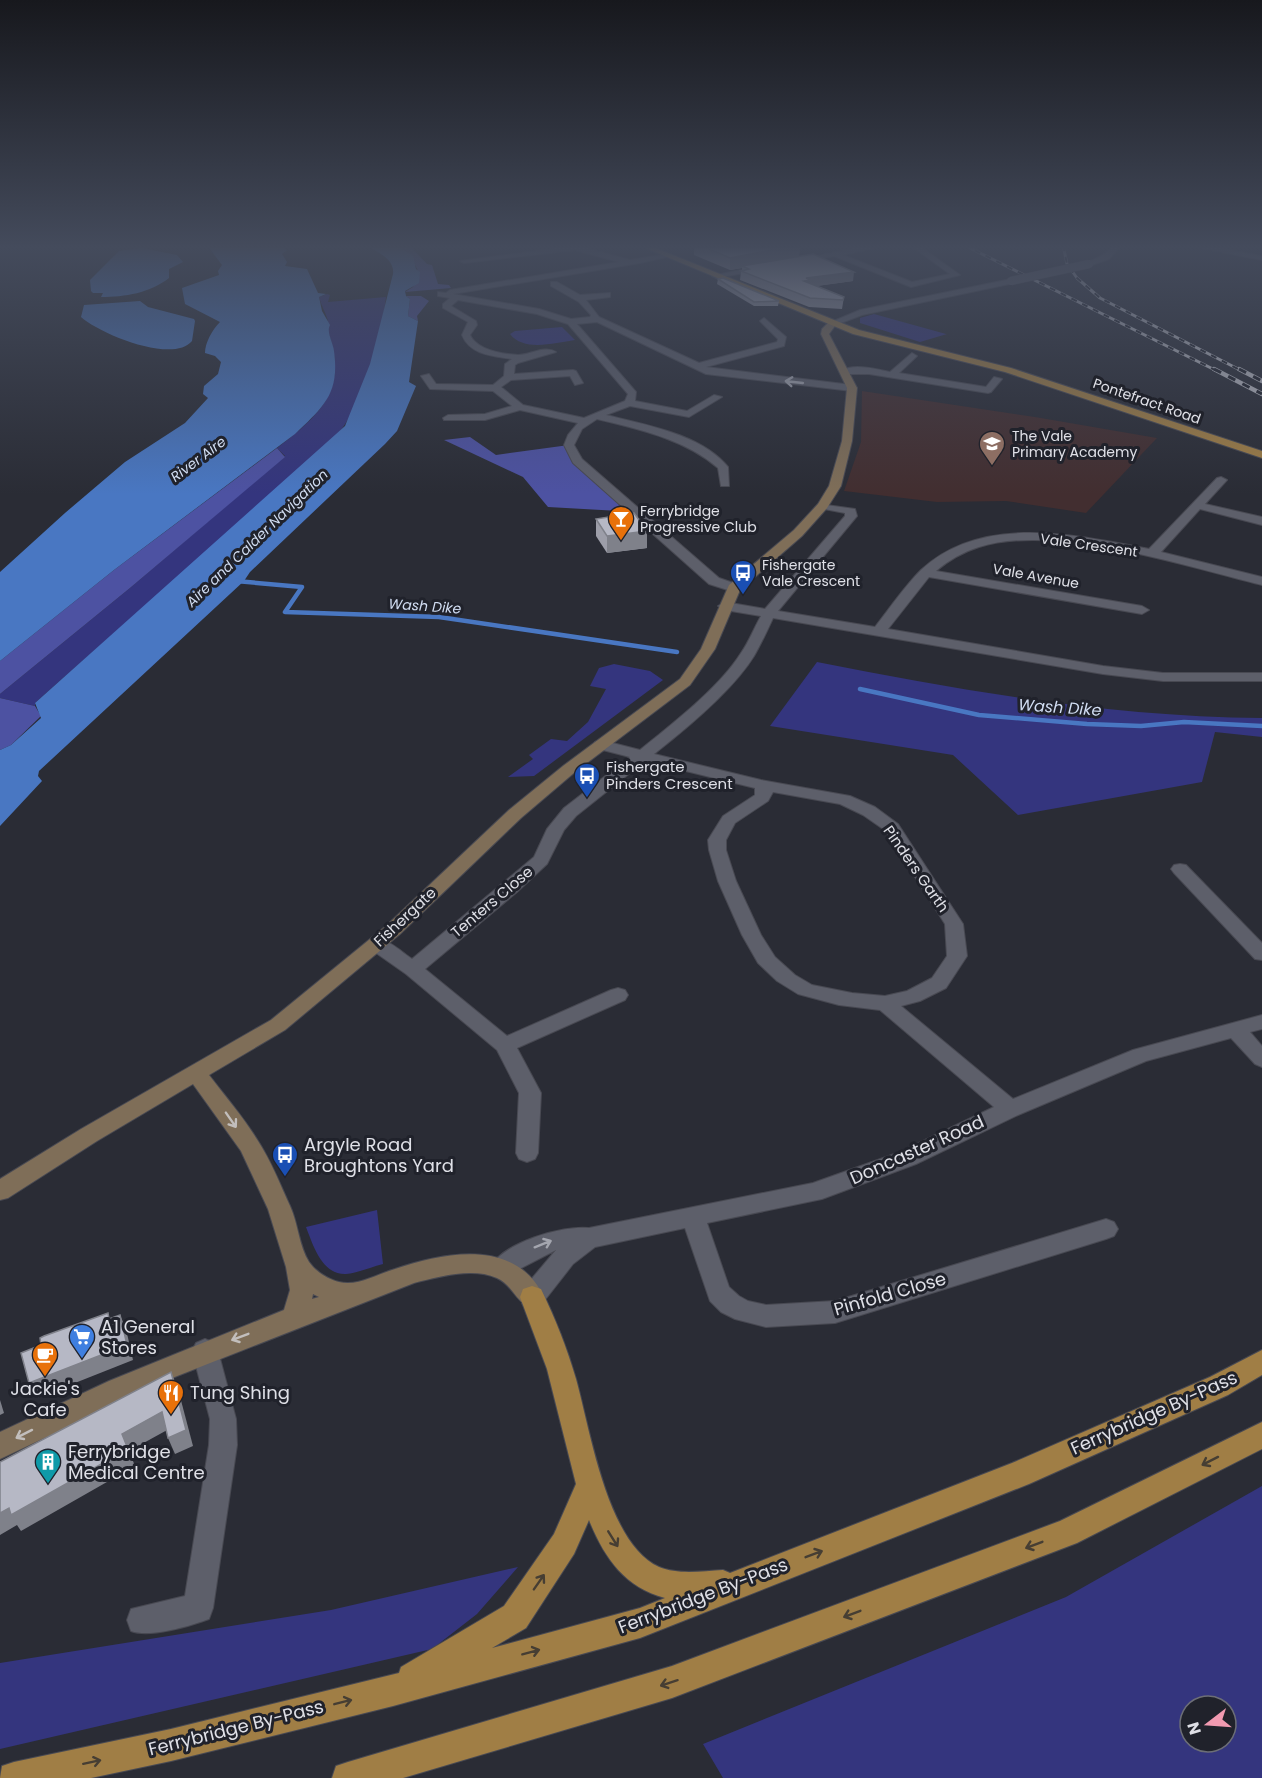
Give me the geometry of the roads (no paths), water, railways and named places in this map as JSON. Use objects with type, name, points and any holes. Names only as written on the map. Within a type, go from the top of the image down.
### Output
[{"type":"main road","points":[[740,582],[798,533],[823,506],[835,486],[848,441],[852,388],[846,371],[825,334],[828,328]]},
{"type":"main road","name":"Pontefract Road","points":[[846,328],[915,351],[1052,383],[1262,455]]},
{"type":"main road","name":"Fishergate","points":[[0,1191],[278,1025],[376,944],[507,820],[601,745],[686,682],[708,649],[725,606],[740,582]]},
{"type":"main road","points":[[196,1073],[250,1146],[280,1209],[298,1267],[302,1290],[295,1317]]},
{"type":"main road","points":[[0,1446],[205,1351],[352,1296],[428,1270],[466,1263],[502,1268],[520,1280],[543,1319],[563,1378],[590,1485],[611,1538],[627,1559],[647,1577],[675,1586],[734,1585]]},
{"type":"main road","points":[[298,1267],[321,1288],[332,1293],[352,1296]]},
{"type":"main road","name":"Ferrybridge By-Pass","points":[[14,1778],[171,1745],[393,1690],[640,1623],[1019,1474],[1219,1386],[1262,1362]]},
{"type":"main road","points":[[348,1778],[683,1678],[1067,1533],[1262,1435]]},
{"type":"main road","points":[[393,1690],[515,1617],[564,1544],[590,1485]]},
{"type":"street","points":[[470,328],[466,336],[470,345],[521,358]]},
{"type":"street","points":[[576,328],[631,398],[689,414],[717,397]]},
{"type":"street","points":[[613,328],[709,372],[852,388]]},
{"type":"street","points":[[696,367],[781,344],[783,339],[770,328]]},
{"type":"street","points":[[892,375],[915,351]]},
{"type":"street","points":[[509,377],[510,364],[530,354],[551,352]]},
{"type":"street","points":[[846,371],[869,371],[988,390],[997,379]]},
{"type":"street","points":[[497,388],[509,377],[573,373],[578,383]]},
{"type":"street","points":[[426,376],[433,387],[497,388],[520,407],[584,422]]},
{"type":"street","points":[[554,384],[590,382]]},
{"type":"street","points":[[457,398],[462,387]]},
{"type":"street","points":[[631,398],[576,428],[569,446],[577,461],[714,581],[740,582]]},
{"type":"street","points":[[448,417],[485,417],[520,407]]},
{"type":"street","points":[[596,416],[656,432],[707,455],[723,467],[725,484]]},
{"type":"street","points":[[1152,554],[1221,480]]},
{"type":"street","points":[[1197,505],[1262,521]]},
{"type":"street","points":[[642,757],[680,726],[723,684],[747,656],[769,613],[851,516],[851,511],[823,506]]},
{"type":"street","name":"Vale Crescent","points":[[879,632],[925,573],[952,553],[973,545],[1023,537],[1087,542],[1229,570],[1262,581]]},
{"type":"street","name":"Vale Avenue","points":[[925,573],[1142,610]]},
{"type":"street","points":[[725,606],[1113,671],[1163,677],[1262,677]]},
{"type":"street","name":"Pinders Garth","points":[[601,745],[642,757],[761,784],[844,800],[869,811],[892,828],[954,924],[957,956],[939,982],[913,996],[885,1003],[849,1001],[798,986],[766,960],[752,935],[718,860],[717,842],[723,826],[737,811],[752,804]]},
{"type":"street","name":"Tenters Close","points":[[413,969],[511,888],[541,860],[556,829],[570,812],[642,757]]},
{"type":"street","points":[[752,804],[762,798],[765,791],[761,784]]},
{"type":"street","points":[[752,804],[808,794]]},
{"type":"street","points":[[1180,869],[1262,954]]},
{"type":"street","points":[[376,944],[413,969],[505,1045],[530,1093],[527,1153]]},
{"type":"street","points":[[505,1045],[618,995]]},
{"type":"street","points":[[885,1003],[1010,1109]]},
{"type":"street","name":"Doncaster Road","points":[[532,1297],[560,1261],[576,1246],[589,1238],[814,1192],[908,1158],[1010,1109],[1140,1055],[1262,1022]]},
{"type":"street","points":[[1234,1028],[1262,1059]]},
{"type":"street","name":"Pinfold Close","points":[[693,1216],[720,1293],[730,1304],[744,1311],[766,1316],[835,1312],[1106,1229]]},
{"type":"street","name":"Doncaster Road","points":[[502,1268],[537,1246],[558,1238],[575,1235],[589,1238]]},
{"type":"street","points":[[142,1620],[198,1608],[223,1444],[223,1419],[205,1351]]},
{"type":"water","points":[[98,328],[194,328],[192,341],[183,347],[169,349],[136,344]]},
{"type":"water","name":"River Aire","points":[[330,328],[335,366],[332,389],[327,398],[314,416],[295,434],[114,570],[0,661],[0,572],[125,462],[185,423],[208,398],[203,394],[204,386],[218,374],[221,362],[215,356],[205,353],[214,329]]},
{"type":"water","name":"Aire and Calder Navigation","points":[[379,328],[417,328],[409,382],[416,386],[397,431],[250,572],[244,581],[39,771],[38,776],[42,781],[0,826],[0,750],[11,745],[41,718],[35,703],[345,426],[370,364]]},
{"type":"waterway","name":"Wash Dike","points":[[236,581],[302,587],[285,612],[439,617],[677,652]]},
{"type":"waterway","name":"Wash Dike","points":[[860,689],[979,715],[1087,724],[1141,726],[1184,722],[1262,726]]},
{"type":"railway","points":[[1131,328],[1217,371]]},
{"type":"railway","points":[[1158,328],[1242,371]]},
{"type":"railway","points":[[1214,369],[1262,394]]},
{"type":"railway","points":[[1239,369],[1262,381]]},
{"type":"place","name":"The Vale Primary Academy","points":[[992,467]]},
{"type":"place","name":"Ferrybridge Progressive Club","points":[[621,542]]},
{"type":"place","name":"Fishergate Vale Crescent","points":[[743,596]]},
{"type":"place","name":"Fishergate Pinders Crescent","points":[[587,799]]},
{"type":"place","name":"Argyle Road Broughtons Yard","points":[[285,1178]]},
{"type":"place","name":"A1 General Stores","points":[[82,1360]]},
{"type":"place","name":"Jackie's Cafe","points":[[45,1378]]},
{"type":"place","name":"Tung Shing","points":[[171,1416]]},
{"type":"place","name":"Ferrybridge Medical Centre","points":[[48,1485]]}]
